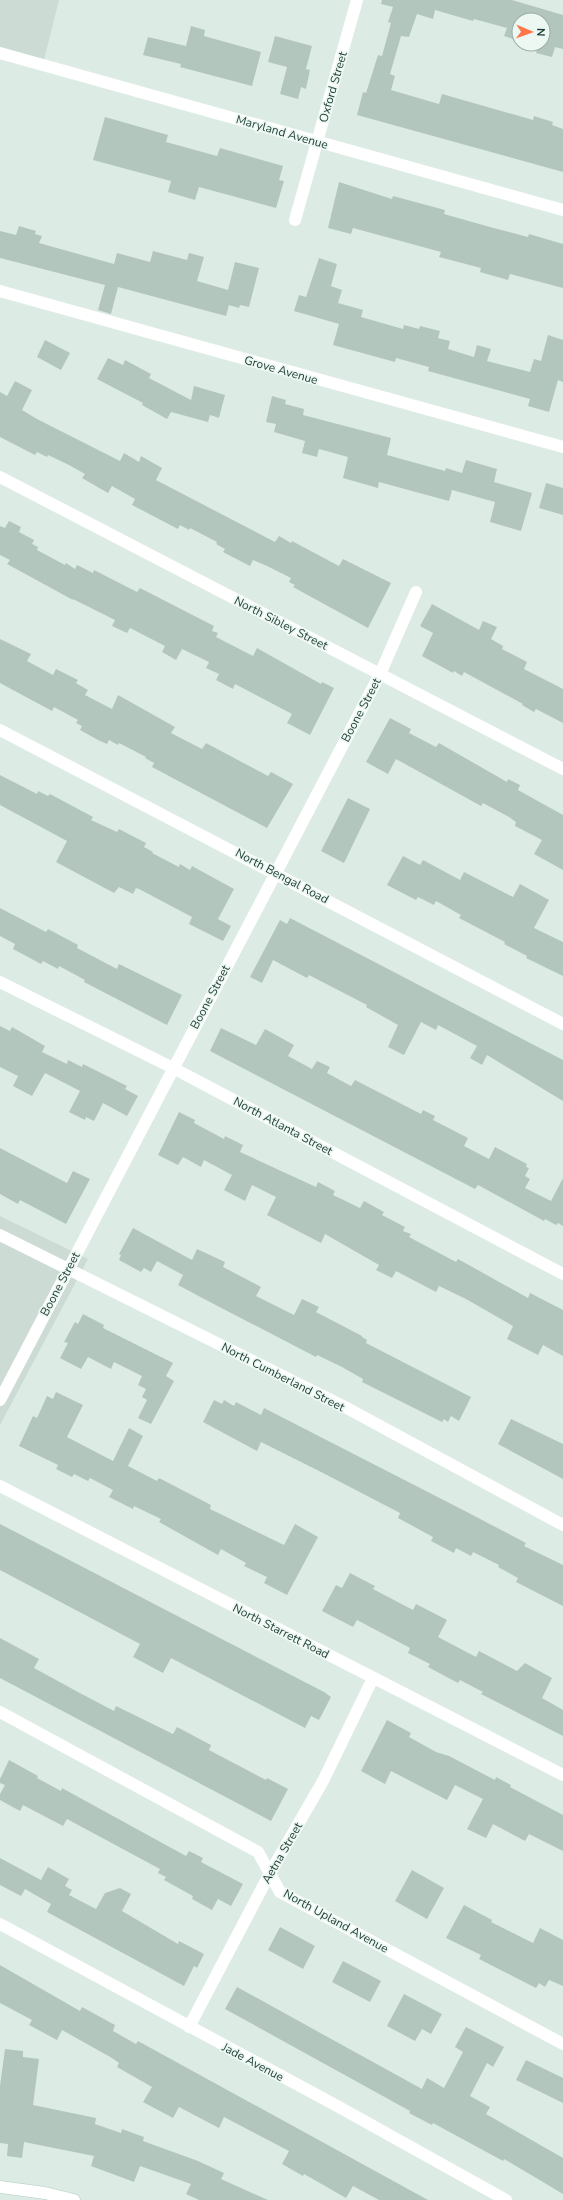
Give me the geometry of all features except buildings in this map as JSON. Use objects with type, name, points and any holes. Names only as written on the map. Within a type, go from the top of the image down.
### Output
[{"type":"street","name":"Oxford Street","points":[[295,220],[357,0]]},
{"type":"street","name":"Maryland Avenue","points":[[0,53],[563,210]]},
{"type":"street","name":"Grove Avenue","points":[[0,291],[563,447]]},
{"type":"street","name":"North Sibley Street","points":[[0,477],[563,769]]},
{"type":"street","name":"Boone Street","points":[[0,1400],[380,674],[416,592]]},
{"type":"street","name":"North Bengal Road","points":[[0,730],[563,1024]]},
{"type":"street","name":"North Atlanta Street","points":[[0,982],[173,1068],[563,1274]]},
{"type":"street","name":"North Cumberland Street","points":[[0,1235],[344,1408],[563,1525]]},
{"type":"street","name":"North Starrett Road","points":[[0,1486],[563,1775]]},
{"type":"street","name":"Aetna Street","points":[[189,2027],[270,1872],[323,1781],[373,1678]]},
{"type":"street","name":"North Upland Avenue","points":[[0,1712],[258,1852],[280,1892],[563,2044]]},
{"type":"street","name":"Jade Avenue","points":[[0,1924],[506,2200]]},
{"type":"street","points":[[0,2187],[45,2193],[74,2200]]},
{"type":"shaded area","points":[[0,0],[59,0],[42,68],[0,56]]},
{"type":"shaded area","points":[[0,1216],[88,1259],[0,1425]]}]
